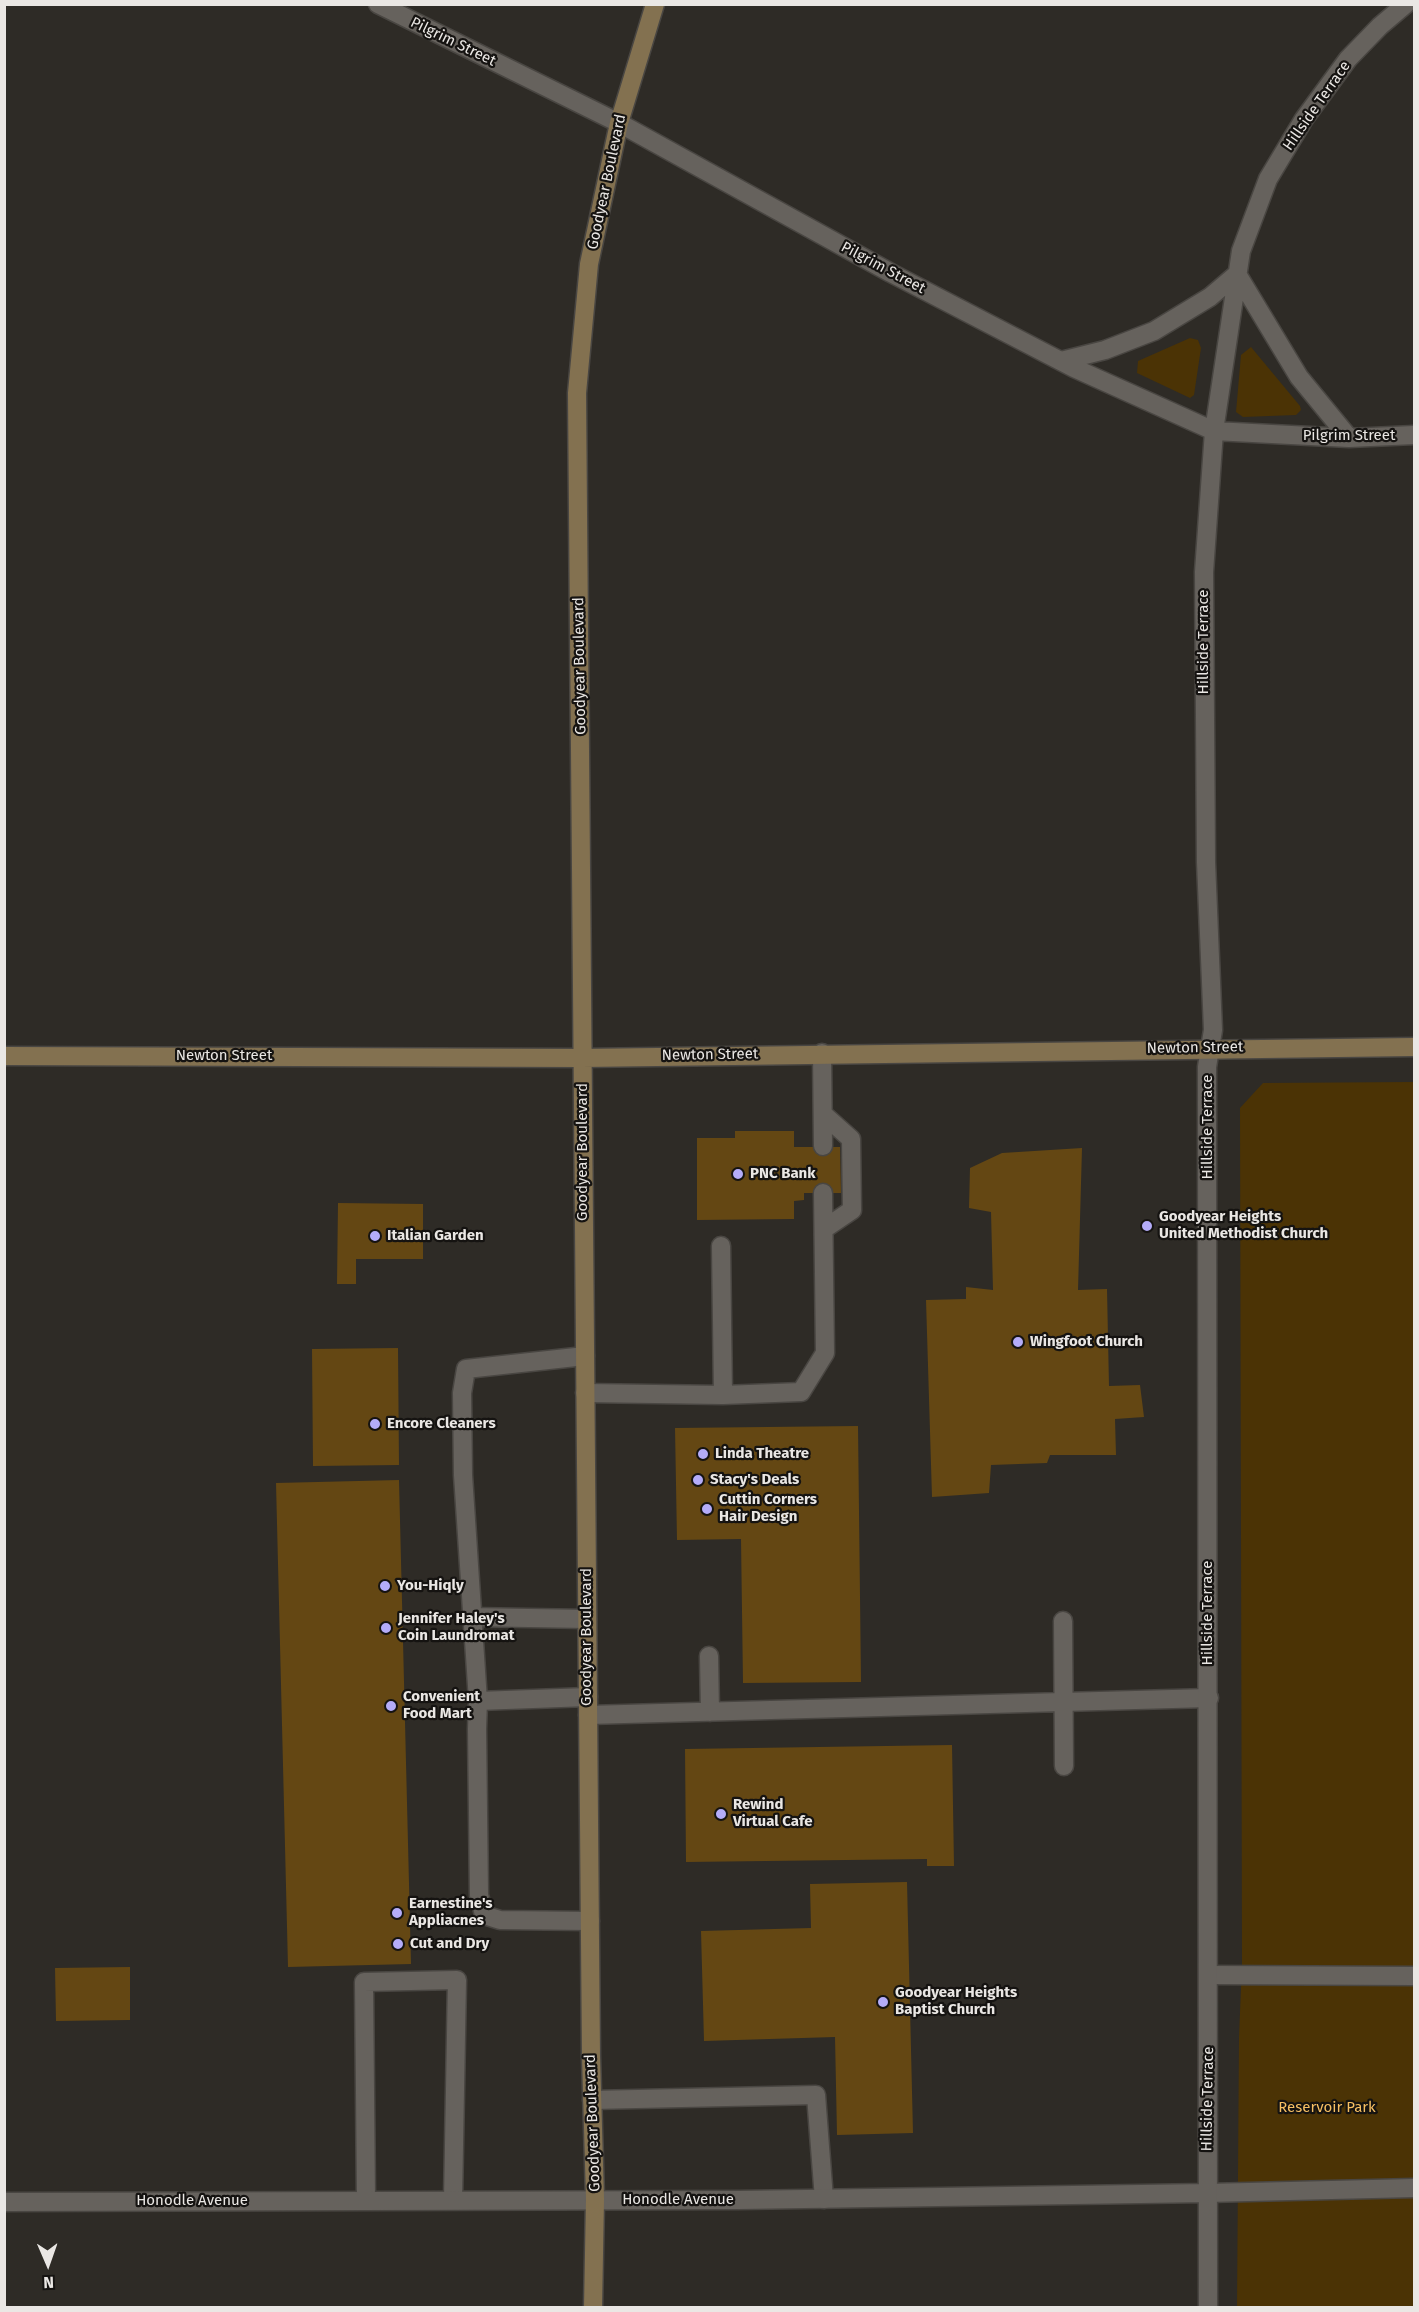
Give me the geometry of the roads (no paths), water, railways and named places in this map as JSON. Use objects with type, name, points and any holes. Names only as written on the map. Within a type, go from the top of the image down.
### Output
[{"type":"street","name":"Pilgrim Street","points":[[378,4],[619,123],[891,273],[1060,361],[1214,431],[1349,438],[1414,435]]},
{"type":"street","name":"Goodyear Boulevard","points":[[593,2307],[595,2199],[590,1921],[577,393],[589,264],[619,123],[655,4]]},
{"type":"street","name":"Hillside Terrace","points":[[1208,2307],[1208,1067],[1213,1030],[1206,862],[1204,572],[1214,431],[1241,251],[1268,180],[1304,119],[1348,59],[1380,26],[1406,4]]},
{"type":"street","points":[[1060,361],[1105,350],[1154,331],[1210,297],[1237,274],[1299,377],[1349,438]]},
{"type":"street","name":"Newton Street","points":[[4,1056],[582,1058],[1211,1047],[1414,1047]]},
{"type":"street","points":[[822,1053],[823,1146]]},
{"type":"street","points":[[823,1114],[851,1139],[852,1210],[824,1229]]},
{"type":"street","points":[[585,1393],[723,1395],[801,1392],[825,1353],[823,1193]]},
{"type":"street","points":[[722,1246],[723,1395]]},
{"type":"street","points":[[585,1356],[466,1369],[462,1393],[463,1475],[478,1701],[479,1894],[484,1915],[500,1920],[590,1921]]},
{"type":"street","points":[[471,1617],[587,1619]]},
{"type":"street","points":[[1063,1621],[1064,1766]]},
{"type":"street","points":[[709,1656],[710,1712]]},
{"type":"street","points":[[478,1701],[710,1712],[1209,1698]]},
{"type":"street","points":[[1209,1975],[1414,1976]]},
{"type":"street","points":[[366,2200],[364,1982],[457,1980],[453,2200]]},
{"type":"street","points":[[592,2100],[816,2095],[824,2199]]},
{"type":"street","name":"Honodle Avenue","points":[[4,2202],[824,2199],[1414,2188]]},
{"type":"place","name":"PNC Bank","points":[[738,1174]]},
{"type":"place","name":"Goodyear Heights United Methodist Church","points":[[1147,1226]]},
{"type":"place","name":"Italian Garden","points":[[375,1236]]},
{"type":"place","name":"Wingfoot Church","points":[[1018,1342]]},
{"type":"place","name":"Encore Cleaners","points":[[375,1424]]},
{"type":"place","name":"Linda Theatre","points":[[703,1454]]},
{"type":"place","name":"Stacy's Deals","points":[[698,1480]]},
{"type":"place","name":"Cuttin Corners Hair Design","points":[[707,1509]]},
{"type":"place","name":"You-Hiqly","points":[[385,1586]]},
{"type":"place","name":"Jennifer Haley's Coin Laundromat","points":[[386,1628]]},
{"type":"place","name":"Convenient Food Mart","points":[[391,1706]]},
{"type":"place","name":"Rewind Virtual Cafe","points":[[721,1814]]},
{"type":"place","name":"Earnestine's Appliacnes","points":[[397,1913]]},
{"type":"place","name":"Cut and Dry","points":[[398,1944]]},
{"type":"place","name":"Goodyear Heights Baptist Church","points":[[883,2002]]},
{"type":"park label","name":"Reservoir Park","points":[[1327,2108]]}]
